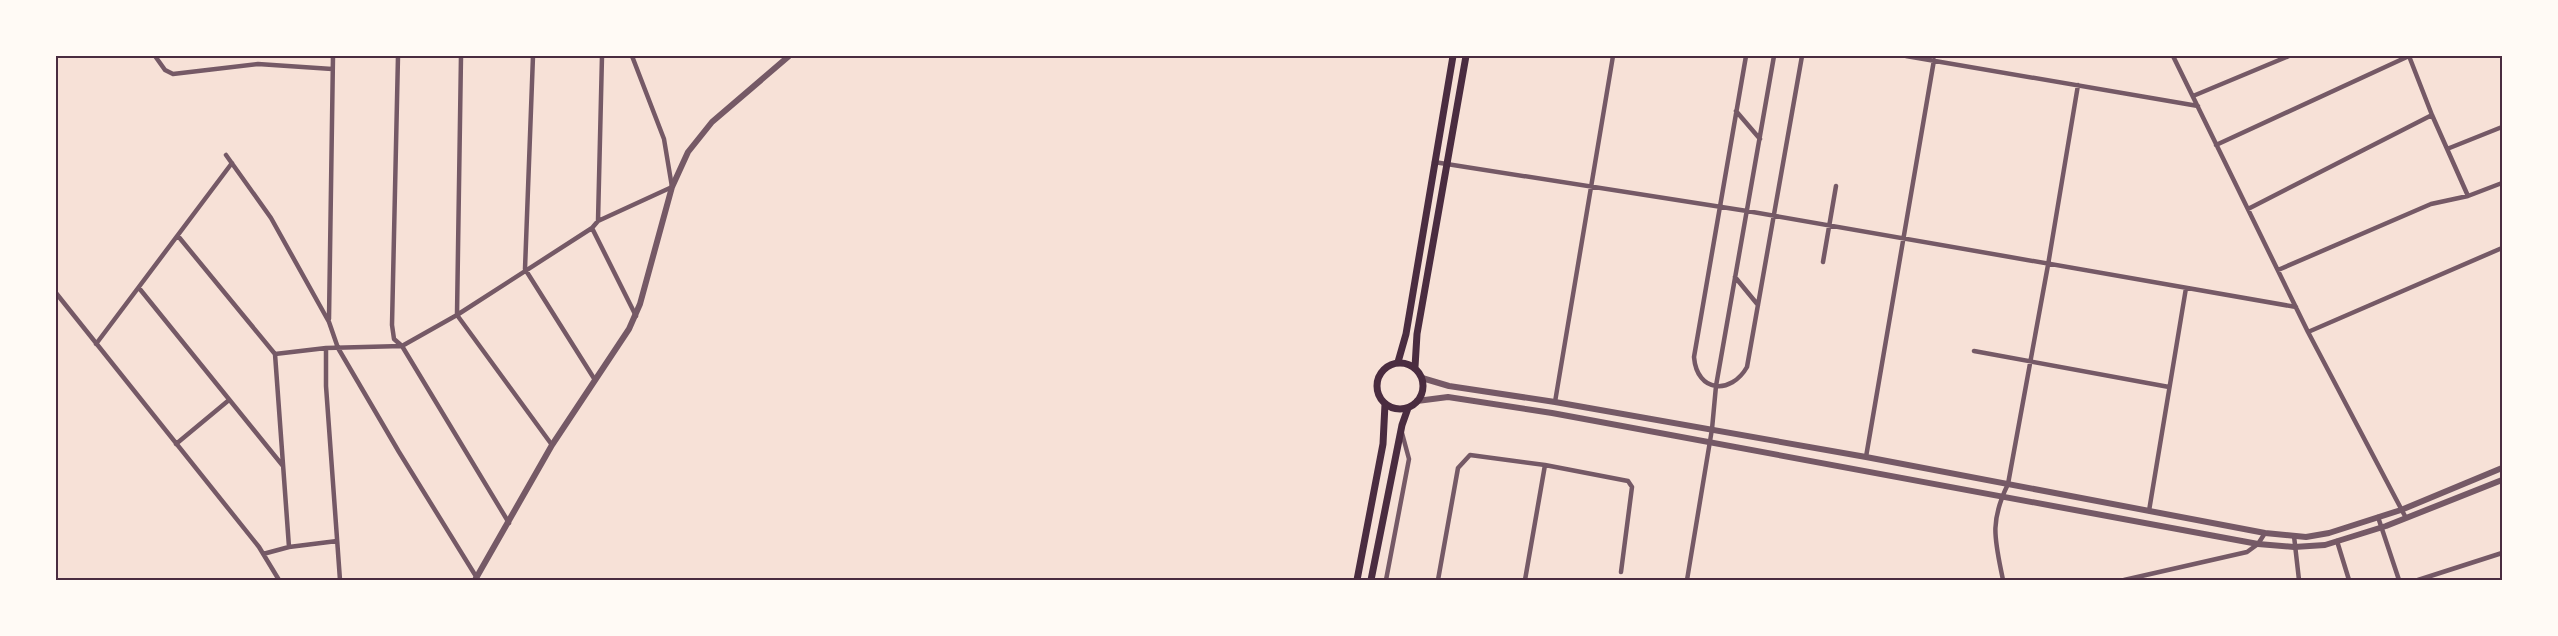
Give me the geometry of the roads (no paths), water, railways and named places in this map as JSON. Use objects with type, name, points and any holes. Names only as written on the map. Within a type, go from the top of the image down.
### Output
[{"type":"main road","points":[[1398,362],[1406,334],[1453,56]]},
{"type":"main road","points":[[1385,404],[1396,409],[1408,408],[1418,401],[1423,390],[1422,378],[1415,367],[1418,334],[1466,56]]},
{"type":"main road","points":[[1357,580],[1383,444],[1385,404],[1377,390],[1378,377],[1386,367],[1398,362],[1415,367]]},
{"type":"main road","points":[[1371,580],[1401,431],[1408,408]]},
{"type":"street","points":[[155,56],[165,70],[173,74],[258,64],[332,69]]},
{"type":"street","points":[[258,56],[258,64]]},
{"type":"street","points":[[329,322],[333,56]]},
{"type":"street","points":[[398,56],[392,325],[394,339],[402,346],[509,523]]},
{"type":"street","points":[[461,56],[456,315],[552,445]]},
{"type":"street","points":[[533,56],[525,269],[595,380]]},
{"type":"street","points":[[598,221],[602,56]]},
{"type":"street","points":[[632,56],[664,139],[672,187]]},
{"type":"street","points":[[226,155],[271,218],[329,322],[338,348],[476,579],[552,445],[636,316],[679,168],[699,136],[712,122],[789,56]]},
{"type":"street","points":[[1555,402],[1613,56]]},
{"type":"street","points":[[1746,56],[1694,357],[1694,366],[1703,381],[1716,386],[1735,382],[1747,367],[1802,56]]},
{"type":"street","points":[[1687,580],[1712,429],[1716,386],[1774,56]]},
{"type":"street","points":[[1906,56],[2198,106]]},
{"type":"street","points":[[2173,56],[2308,332],[2406,518]]},
{"type":"street","points":[[2193,96],[2289,56]]},
{"type":"street","points":[[2216,144],[2409,56],[2432,115],[2468,195]]},
{"type":"street","points":[[1866,456],[1934,60]]},
{"type":"street","points":[[2003,580],[1994,533],[1996,510],[2008,484],[2078,85]]},
{"type":"street","points":[[1736,110],[1760,139]]},
{"type":"street","points":[[2248,209],[2432,115]]},
{"type":"street","points":[[2447,149],[2502,127]]},
{"type":"street","points":[[1434,162],[1747,211],[2296,307]]},
{"type":"street","points":[[96,344],[232,163]]},
{"type":"street","points":[[2278,270],[2431,204],[2468,195],[2502,183]]},
{"type":"street","points":[[1823,262],[1836,186]]},
{"type":"street","points":[[275,354],[326,348],[402,346],[456,315],[592,228],[598,221],[672,187]]},
{"type":"street","points":[[592,228],[636,316]]},
{"type":"street","points":[[178,236],[275,354],[290,547]]},
{"type":"street","points":[[2308,332],[2502,248]]},
{"type":"street","points":[[1735,277],[1758,305]]},
{"type":"street","points":[[139,288],[283,466]]},
{"type":"street","points":[[2149,511],[2186,288]]},
{"type":"street","points":[[56,293],[263,554],[279,580]]},
{"type":"street","points":[[326,348],[326,386],[340,580]]},
{"type":"street","points":[[1974,351],[2169,387]]},
{"type":"street","points":[[1422,378],[1449,386],[1866,456],[2265,533],[2294,536],[2322,535],[2378,518],[2502,468]]},
{"type":"street","points":[[1418,401],[1455,398],[1710,441],[2258,544],[2295,548],[2325,545],[2381,527],[2502,480]]},
{"type":"street","points":[[176,444],[229,400]]},
{"type":"street","points":[[1386,580],[1409,459],[1401,431]]},
{"type":"street","points":[[1438,580],[1458,468],[1470,454],[1622,478],[1632,487],[1621,572]]},
{"type":"street","points":[[1525,580],[1545,465]]},
{"type":"street","points":[[2378,518],[2399,580]]},
{"type":"street","points":[[2124,580],[2247,552],[2258,544],[2265,533]]},
{"type":"street","points":[[2294,536],[2299,580]]},
{"type":"street","points":[[263,554],[290,547],[337,541]]},
{"type":"street","points":[[2337,541],[2349,580]]},
{"type":"street","points":[[2418,580],[2502,553]]}]
